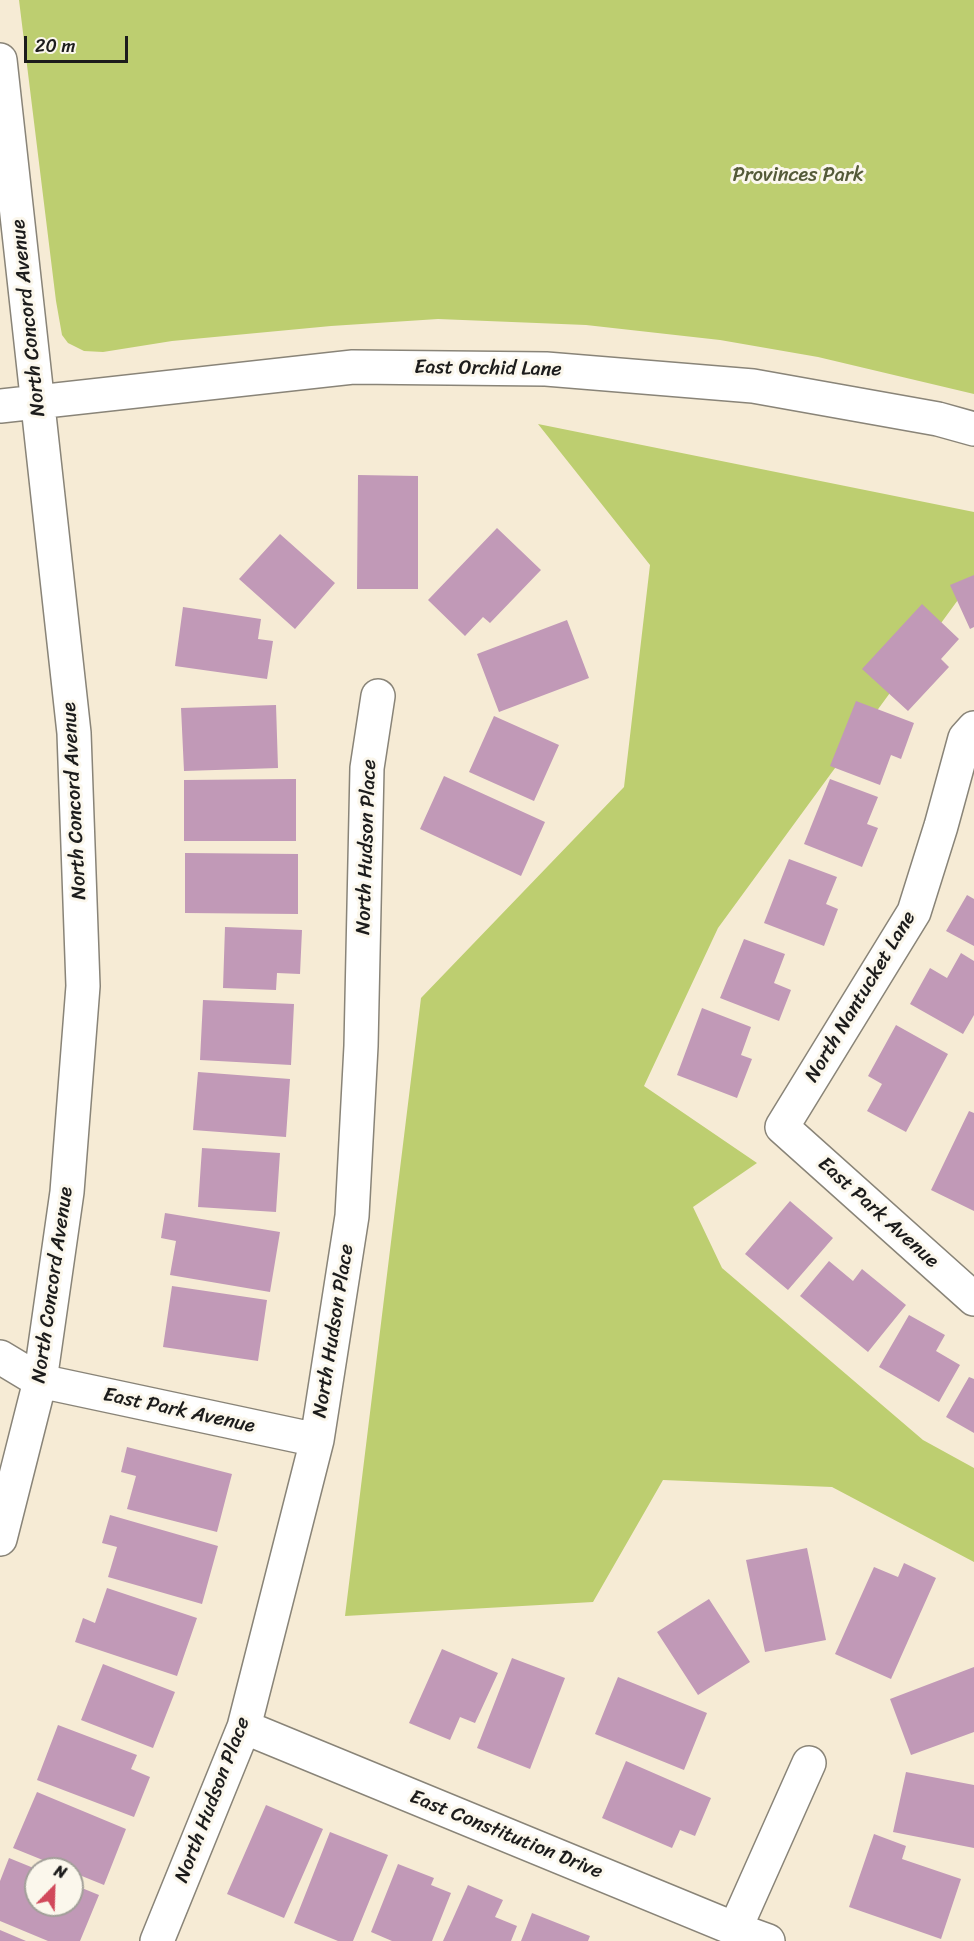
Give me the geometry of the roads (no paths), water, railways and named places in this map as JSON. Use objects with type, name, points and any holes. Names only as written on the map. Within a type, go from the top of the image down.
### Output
[{"type":"street","name":"North Concord Avenue","points":[[0,60],[74,733],[83,986],[67,1192],[40,1381],[0,1539]]},
{"type":"street","name":"East Orchid Lane","points":[[0,406],[353,367],[546,369],[753,386],[938,419],[974,429]]},
{"type":"street","name":"North Hudson Place","points":[[157,1941],[244,1727],[317,1440],[352,1215],[361,1046],[367,768],[378,696]]},
{"type":"street","name":"North Nantucket Lane","points":[[782,1127],[914,912],[965,738],[974,728]]},
{"type":"street","name":"East Park Avenue","points":[[782,1127],[974,1299]]},
{"type":"street","name":"East Park Avenue","points":[[0,1357],[40,1381],[317,1440]]},
{"type":"street","name":"East Park Avenue","points":[[0,1387],[40,1381]]},
{"type":"street","name":"East Constitution Drive","points":[[244,1727],[768,1941]]},
{"type":"street","points":[[735,1929],[809,1763]]},
{"type":"park label","name":"Provinces Park","points":[[798,176]]}]
